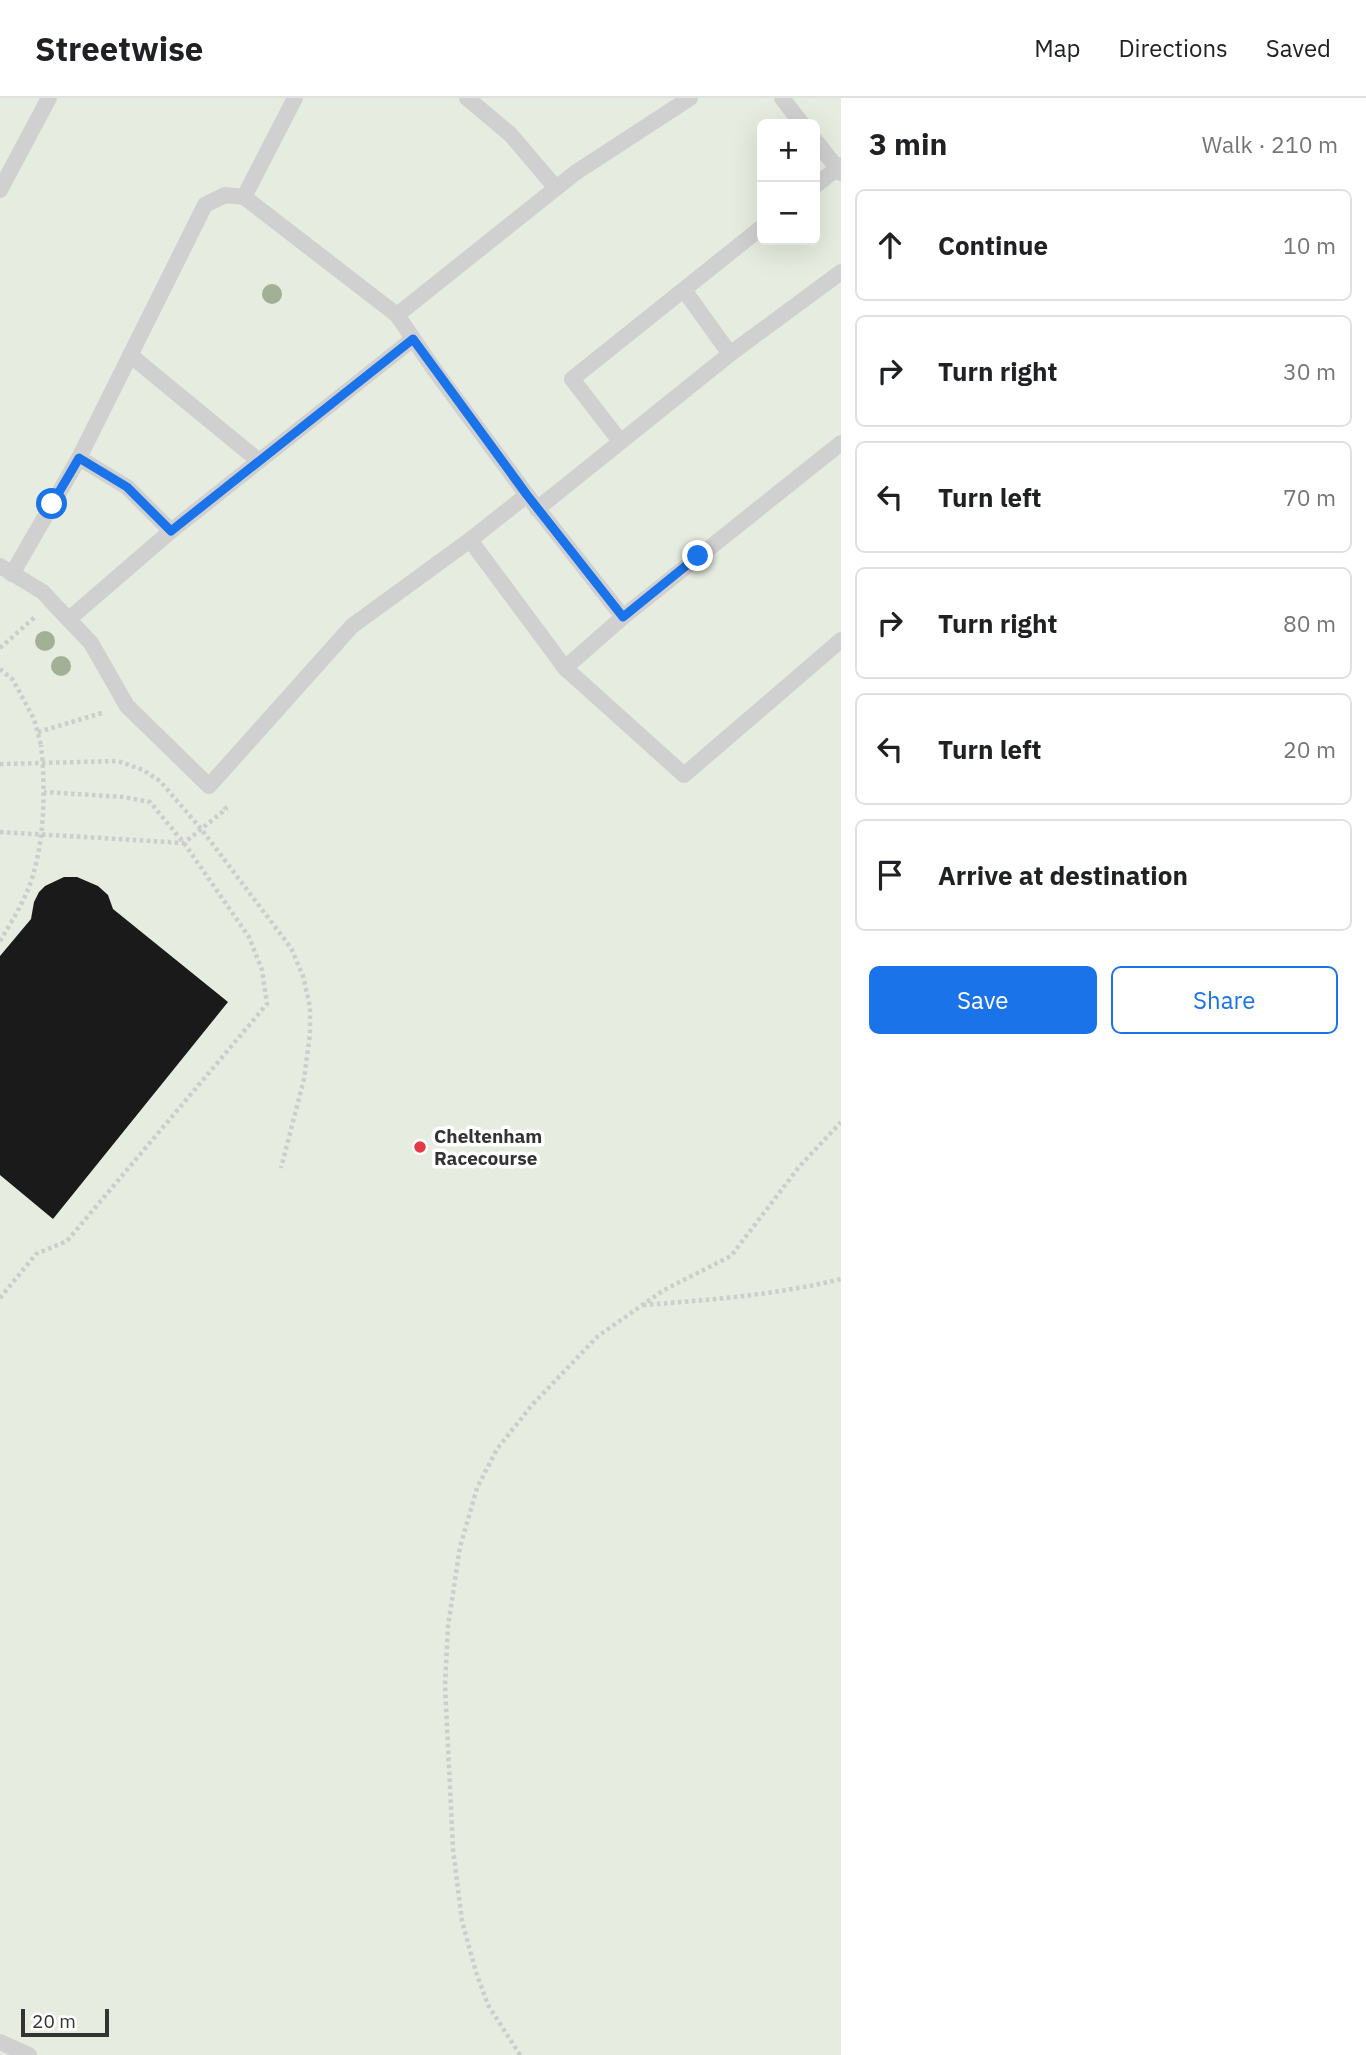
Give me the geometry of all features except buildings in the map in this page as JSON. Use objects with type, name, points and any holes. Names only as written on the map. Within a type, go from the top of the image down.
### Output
[{"type":"lane","points":[[0,190],[49,98]]},
{"type":"lane","points":[[244,197],[295,98]]},
{"type":"lane","points":[[467,98],[510,134],[556,188]]},
{"type":"lane","points":[[397,315],[575,173],[690,98]]},
{"type":"lane","points":[[782,98],[798,119]]},
{"type":"lane","points":[[820,146],[840,169],[820,183]]},
{"type":"lane","points":[[527,495],[352,626],[209,786],[127,706],[91,643],[69,619],[43,592],[6,570],[79,458],[205,205],[225,195],[244,197],[397,315],[413,339],[527,495],[537,509],[623,617]]},
{"type":"lane","points":[[620,441],[572,379],[757,231]]},
{"type":"lane","points":[[537,509],[730,354],[841,272]]},
{"type":"lane","points":[[684,290],[730,354]]},
{"type":"lane","points":[[69,619],[171,531],[413,339]]},
{"type":"lane","points":[[130,355],[259,461]]},
{"type":"lane","points":[[565,668],[623,617],[841,443]]},
{"type":"lane","points":[[79,458],[127,487],[171,531]]},
{"type":"lane","points":[[470,540],[565,668],[684,775],[841,640]]},
{"type":"lane","points":[[0,2042],[29,2055]]},
{"type":"path","points":[[0,648],[52,602]]},
{"type":"path","points":[[0,669],[13,680],[36,725],[44,774],[43,814],[27,893],[0,941]]},
{"type":"path","points":[[38,732],[112,710]]},
{"type":"path","points":[[0,764],[118,761],[143,770],[160,781],[202,830],[291,948],[303,976],[310,1007],[310,1034],[304,1079],[281,1168]]},
{"type":"path","points":[[0,832],[184,844],[226,809],[209,786]]},
{"type":"path","points":[[0,1298],[36,1254],[67,1241],[267,1004],[262,970],[248,937],[184,844],[150,802],[123,797],[44,792]]},
{"type":"path","points":[[520,2055],[488,2005],[476,1972],[462,1921],[453,1849],[445,1685],[448,1626],[460,1547],[477,1488],[497,1450],[532,1405],[598,1336],[664,1290],[731,1256],[799,1167],[841,1122]]},
{"type":"path","points":[[642,1305],[731,1298],[841,1279]]},
{"type":"shaded area","name":"Cheltenham Racecourse","points":[[0,98],[841,98],[841,2055],[0,2055]]},
{"type":"place","name":"Cheltenham Racecourse","points":[[420,1147]]},
{"type":"route","points":[[52,504],[79,458],[127,487],[171,531],[413,339],[527,495],[623,617],[698,556]]}]
